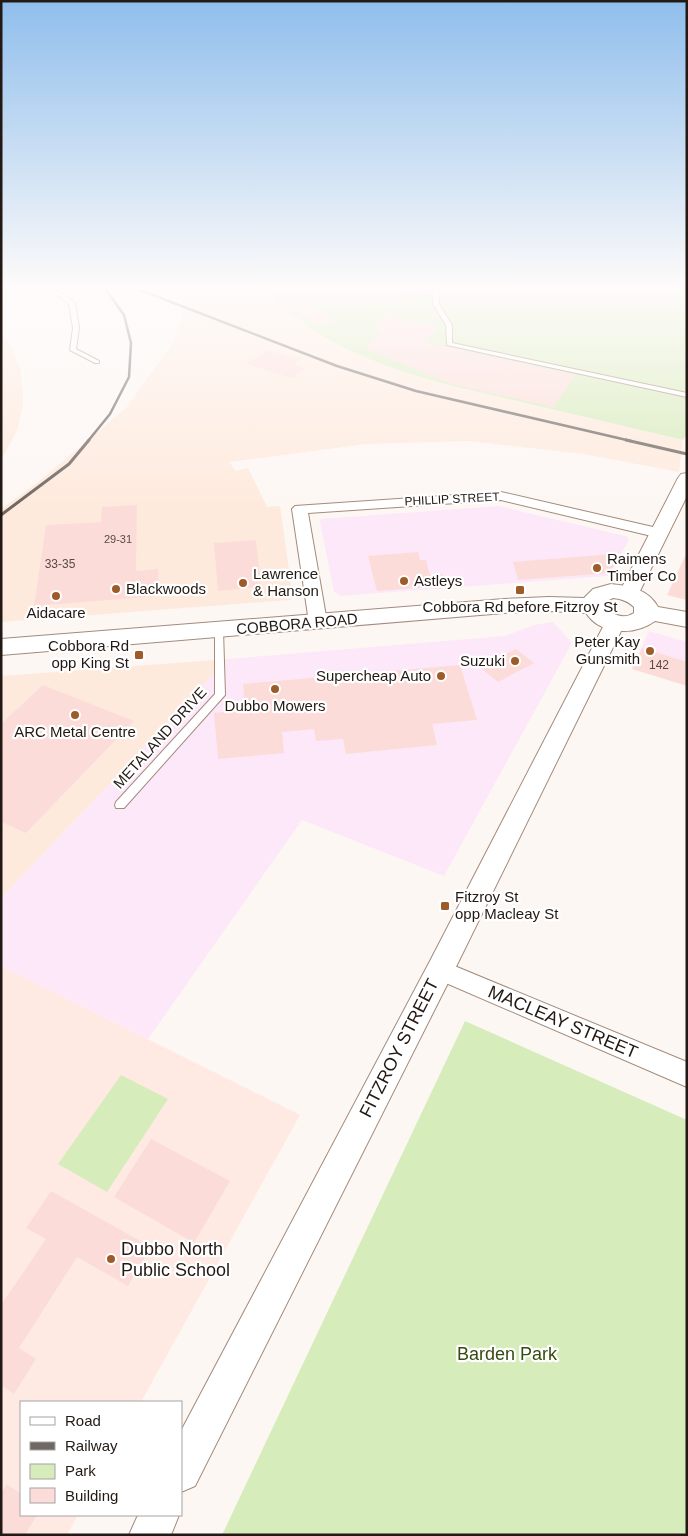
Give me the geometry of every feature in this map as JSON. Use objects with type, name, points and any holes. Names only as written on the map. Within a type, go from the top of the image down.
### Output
[{"type":"main road","points":[[611,591],[629,593],[642,601],[647,612],[646,616],[637,622],[615,623],[600,616],[593,606],[594,601],[603,593],[611,591]]},
{"type":"main road","name":"COBBORA ROAD","points":[[1,647],[504,606],[549,604],[593,606]]},
{"type":"main road","points":[[647,612],[687,620]]},
{"type":"street","points":[[629,593],[687,478]]},
{"type":"street","name":"PHILLIP STREET","points":[[318,622],[300,510],[501,496],[660,533]]},
{"type":"street","name":"FITZROY STREET","points":[[182,1470],[440,970],[615,623]]},
{"type":"street","name":"MACLEAY STREET","points":[[440,970],[687,1075]]},
{"type":"street","points":[[149,1535],[158,1516]]},
{"type":"lane","points":[[533,362],[687,394]]},
{"type":"lane","name":"METALAND DRIVE","points":[[120,805],[220,695],[218,630]]},
{"type":"shaded area","points":[[1,362],[17,362],[20,368],[23,405],[17,430],[1,461]]},
{"type":"shaded area","points":[[159,362],[377,362],[447,385],[683,440],[679,472],[584,454],[469,441],[366,444],[229,462],[236,471],[248,468],[267,507],[280,506],[293,598],[290,600],[1,622],[1,509],[37,483],[127,407]]},
{"type":"shaded area","points":[[499,506],[625,536],[628,538],[628,542],[608,576],[341,596],[334,592],[320,522],[321,519]]},
{"type":"shaded area","points":[[553,622],[572,643],[444,876],[302,820],[148,1039],[1,966],[1,898],[228,659],[505,636],[534,625]]},
{"type":"shaded area","points":[[649,631],[687,642],[687,685],[632,668]]},
{"type":"shaded area","points":[[228,659],[1,898],[1,676]]},
{"type":"shaded area","name":"Dubbo North Public School","points":[[1,966],[300,1115],[142,1401],[20,1401],[20,1516],[77,1516],[67,1535],[1,1535]]},
{"type":"green space","points":[[376,362],[687,362],[687,434],[683,440],[452,386]]},
{"type":"green space","name":"Barden Park","points":[[465,1021],[687,1120],[687,1535],[222,1535]]},
{"type":"green space","points":[[121,1075],[168,1099],[107,1192],[58,1164]]},
{"type":"building","points":[[250,362],[298,362],[294,365],[306,368],[292,378],[246,364]]},
{"type":"building","points":[[397,362],[515,362],[576,375],[553,407],[451,384]]},
{"type":"building","points":[[137,505],[136,571],[158,569],[159,596],[34,606],[46,525],[101,522],[102,507]]},
{"type":"building","points":[[256,540],[261,587],[218,591],[214,543]]},
{"type":"building","points":[[418,552],[420,560],[426,560],[430,575],[443,574],[447,588],[434,589],[433,587],[377,591],[368,556]]},
{"type":"building","points":[[687,552],[687,600],[667,595]]},
{"type":"building","points":[[612,554],[616,562],[610,573],[518,580],[513,562]]},
{"type":"building","points":[[642,648],[687,662],[687,686],[632,669]]},
{"type":"building","points":[[516,649],[534,663],[498,682],[480,667]]},
{"type":"building","points":[[460,665],[477,720],[432,724],[437,745],[346,754],[343,739],[316,741],[314,729],[282,732],[284,753],[218,759],[214,713],[245,710],[243,684]]},
{"type":"building","points":[[43,685],[134,721],[26,833],[1,822],[1,724]]},
{"type":"building","points":[[151,1139],[230,1181],[194,1243],[114,1197]]},
{"type":"building","points":[[51,1191],[151,1247],[128,1286],[77,1257],[19,1348],[36,1359],[14,1394],[1,1385],[1,1305],[46,1239],[26,1228]]},
{"type":"building","points":[[7,1484],[20,1493],[20,1516],[36,1516],[25,1535],[1,1535],[1,1493]]},
{"type":"railway","points":[[88,441],[110,414],[129,377],[130,362]]},
{"type":"railway","points":[[326,362],[416,391],[631,441]]},
{"type":"railway","points":[[1,515],[69,464],[89,440]]},
{"type":"railway","points":[[626,440],[687,454]]},
{"type":"place","name":"Raimens Timber Co","points":[[597,568]]},
{"type":"place","name":"Astleys","points":[[404,581]]},
{"type":"place","name":"Lawrence & Hanson","points":[[243,583]]},
{"type":"place","name":"Blackwoods","points":[[116,589]]},
{"type":"place","name":"Cobbora Rd before Fitzroy St","points":[[520,590]]},
{"type":"place","name":"Aidacare","points":[[56,596]]},
{"type":"place","name":"Peter Kay Gunsmith","points":[[650,651]]},
{"type":"place","name":"Cobbora Rd opp King St","points":[[139,655]]},
{"type":"place","name":"Suzuki","points":[[515,661]]},
{"type":"place","name":"Supercheap Auto","points":[[441,676]]},
{"type":"place","name":"Dubbo Mowers","points":[[275,689]]},
{"type":"place","name":"ARC Metal Centre","points":[[75,715]]},
{"type":"place","name":"Fitzroy St opp Macleay St","points":[[445,906]]},
{"type":"place","name":"Dubbo North Public School","points":[[111,1259]]}]
